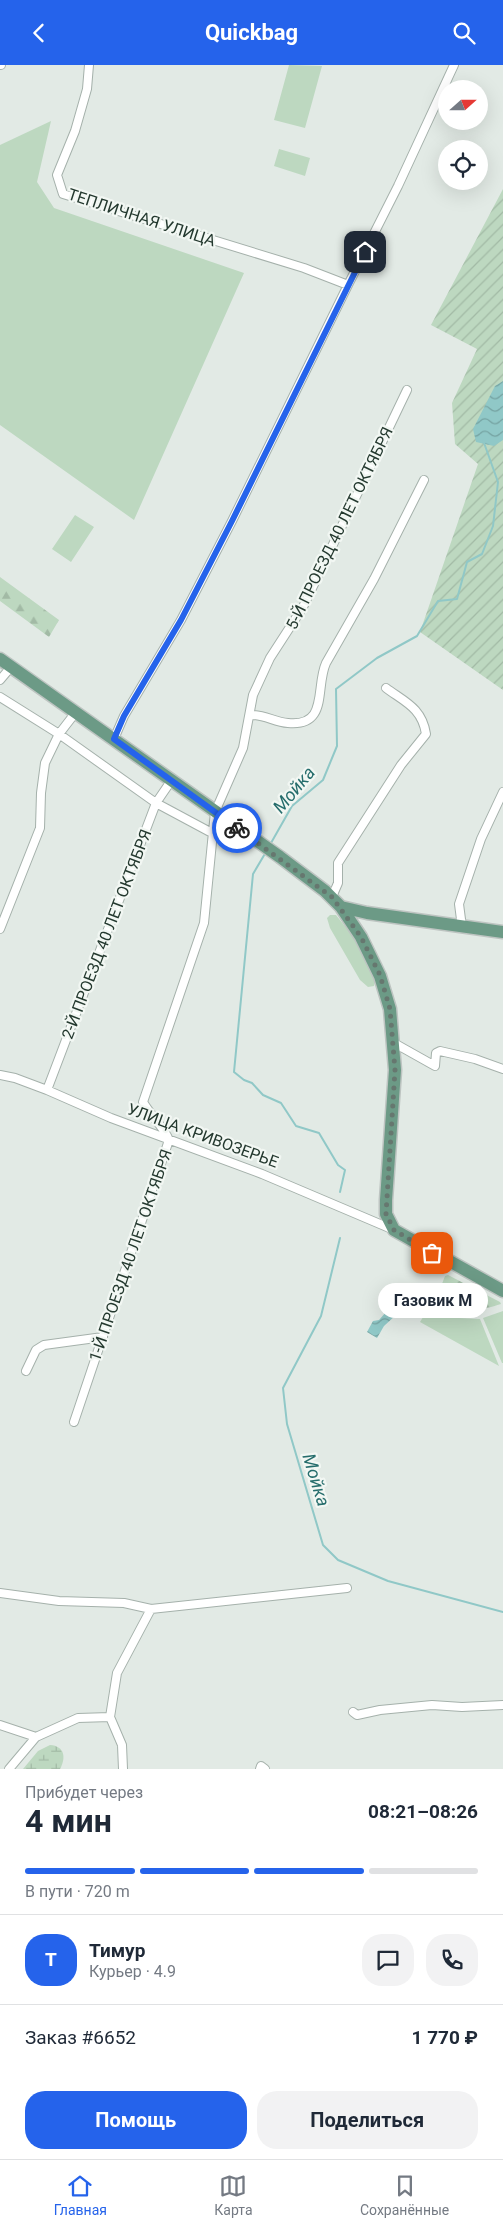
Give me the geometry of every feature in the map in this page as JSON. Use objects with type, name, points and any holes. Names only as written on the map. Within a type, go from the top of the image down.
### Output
[{"type":"main road","points":[[0,659],[215,813],[280,857],[336,902],[361,937],[380,975],[390,1009],[394,1043],[395,1070],[386,1214],[394,1230]]},
{"type":"main road","points":[[336,902],[367,913],[503,932]]},
{"type":"main road","name":"УЛИЦА КРИВОЗЕРЬЕ","points":[[394,1230],[417,1245],[503,1291]]},
{"type":"street","name":"ТЕПЛИЧНАЯ УЛИЦА","points":[[89,65],[87,89],[75,131],[57,175],[63,194],[304,268],[348,285]]},
{"type":"street","points":[[114,739],[124,716],[181,620],[232,521],[398,186],[454,65]]},
{"type":"street","name":"5-Й ПРОЕЗД 40 ЛЕТ ОКТЯБРЯ","points":[[212,833],[215,813],[237,764],[250,715],[253,695],[268,663],[303,607],[407,390]]},
{"type":"street","points":[[250,715],[295,723],[306,721],[316,712],[322,673],[326,663],[374,579],[424,480]]},
{"type":"street","points":[[0,680],[11,667]]},
{"type":"street","points":[[336,902],[338,863],[401,765],[426,734],[424,722],[419,713],[386,688]]},
{"type":"street","points":[[0,697],[60,734],[156,803],[212,833]]},
{"type":"street","points":[[0,929],[40,828],[41,793],[45,763],[60,734],[76,712]]},
{"type":"street","name":"2-Й ПРОЕЗД 40 ЛЕТ ОКТЯБРЯ","points":[[47,1090],[156,803],[171,781]]},
{"type":"street","points":[[462,927],[458,904],[481,839],[503,792]]},
{"type":"street","name":"1-Й ПРОЕЗД 40 ЛЕТ ОКТЯБРЯ","points":[[74,1421],[169,1140],[164,1129],[151,1115],[143,1102],[204,923],[212,833]]},
{"type":"street","points":[[394,1043],[435,1066],[436,1053],[440,1051],[475,1059],[503,1069]]},
{"type":"street","name":"УЛИЦА КРИВОЗЕРЬЕ","points":[[0,1075],[15,1078],[47,1090],[111,1118],[262,1174],[394,1230]]},
{"type":"street","points":[[26,1371],[36,1350],[44,1345],[103,1337]]},
{"type":"street","points":[[0,1593],[59,1601],[124,1603],[151,1609],[348,1588]]},
{"type":"street","points":[[123,1769],[122,1745],[110,1717],[117,1673],[151,1609]]},
{"type":"street","points":[[353,1712],[357,1715],[380,1710],[432,1705],[462,1707],[503,1705]]},
{"type":"street","points":[[9,1769],[36,1737],[78,1718],[110,1717]]},
{"type":"street","points":[[0,1725],[36,1737]]},
{"type":"green space","points":[[289,65],[322,66],[305,128],[274,120]]},
{"type":"green space","points":[[51,121],[37,182],[54,208],[244,273],[134,520],[0,425],[0,145]]},
{"type":"green space","points":[[279,149],[310,158],[305,176],[274,166]]},
{"type":"green space","points":[[503,189],[503,690],[420,632],[478,464],[455,444],[452,403],[477,349],[431,325]]},
{"type":"green space","points":[[75,515],[94,527],[71,562],[52,549]]},
{"type":"green space","points":[[0,577],[59,620],[49,637],[0,601]]},
{"type":"green space","points":[[330,915],[336,915],[363,949],[375,982],[374,986],[368,987],[360,980],[330,928],[327,918]]},
{"type":"green space","points":[[448,1275],[501,1304],[474,1310],[457,1308],[444,1298],[440,1289],[445,1276]]},
{"type":"green space","points":[[431,1304],[459,1318],[480,1319],[499,1366],[420,1322]]},
{"type":"green space","points":[[503,1311],[503,1363],[502,1363],[483,1318]]},
{"type":"green space","points":[[50,1745],[59,1748],[63,1753],[60,1769],[23,1769],[38,1751]]},
{"type":"water","points":[[503,381],[503,440],[494,446],[476,442],[473,429],[495,386]]},
{"type":"water","points":[[392,1311],[396,1315],[384,1326],[377,1338],[367,1332],[373,1321],[379,1320],[386,1312]]},
{"type":"waterway","name":"Мойка","points":[[271,843],[292,806],[323,780],[337,746],[336,689],[377,658],[417,636],[438,601],[457,599],[467,562],[482,554],[493,526],[498,482],[483,440]]},
{"type":"waterway","name":"Мойка","points":[[266,852],[253,874],[234,1072],[244,1080],[252,1083],[263,1095],[281,1103],[296,1126],[319,1133],[338,1165],[345,1170],[340,1192]]},
{"type":"waterway","name":"Мойка","points":[[340,1238],[321,1316],[283,1388],[287,1424],[323,1545],[338,1560],[388,1581],[503,1612]]},
{"type":"way so far","points":[[237,828],[280,857],[332,897],[361,937],[380,975],[390,1009],[395,1070],[386,1214],[388,1223],[394,1230],[432,1253]]},
{"type":"place","name":"Газовик М","points":[[432,1253]]},
{"type":"route","points":[[237,828],[114,739],[124,716],[181,620],[365,252]]}]
